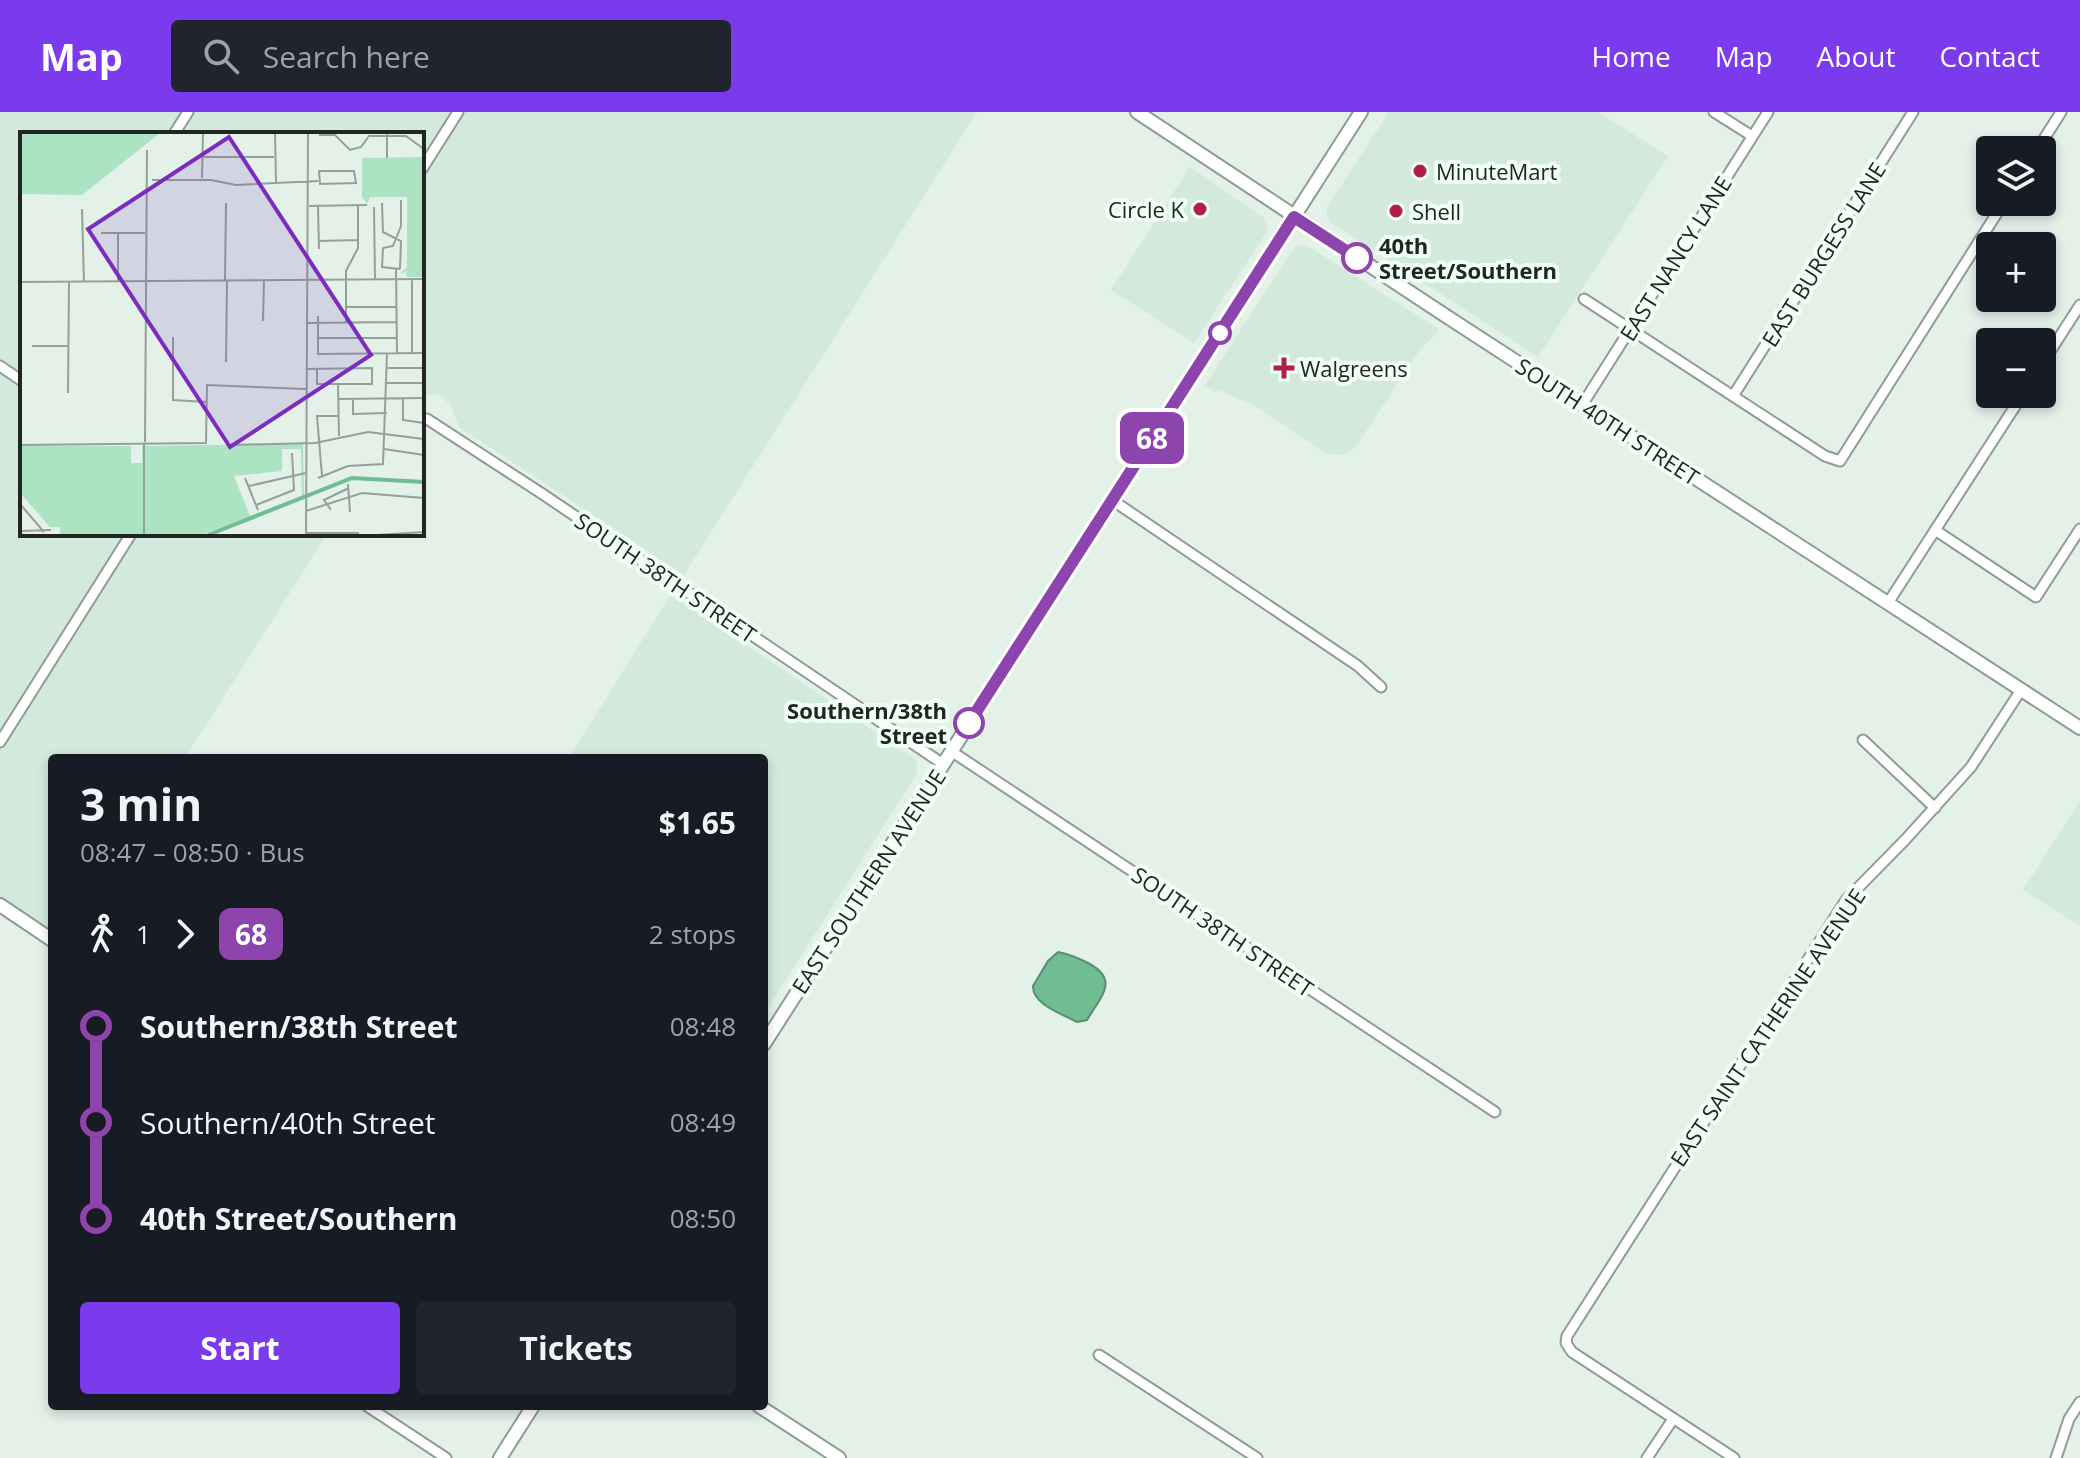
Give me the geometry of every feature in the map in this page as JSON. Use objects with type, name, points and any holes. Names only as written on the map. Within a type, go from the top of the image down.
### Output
[{"type":"main road","name":"SOUTH 40TH STREET","points":[[1137,112],[2080,728]]},
{"type":"main road","name":"EAST SOUTHERN AVENUE","points":[[768,1038],[1361,112]]},
{"type":"main road","points":[[0,905],[48,937]]},
{"type":"main road","points":[[500,1458],[530,1410]]},
{"type":"main road","points":[[765,1410],[839,1458]]},
{"type":"street","points":[[175,132],[188,112]]},
{"type":"street","points":[[424,166],[458,112]]},
{"type":"street","points":[[1714,112],[1752,136]]},
{"type":"street","name":"EAST NANCY LANE","points":[[1582,405],[1768,112]]},
{"type":"street","name":"EAST BURGESS LANE","points":[[1733,396],[1913,112]]},
{"type":"street","points":[[2046,136],[2061,112]]},
{"type":"street","points":[[1584,299],[1825,456],[1840,461],[1995,216]]},
{"type":"street","points":[[2056,342],[2080,305]]},
{"type":"street","points":[[0,366],[20,376]]},
{"type":"street","points":[[1888,603],[2014,408]]},
{"type":"street","name":"SOUTH 38TH STREET","points":[[427,419],[943,764]]},
{"type":"street","points":[[1112,500],[1358,666],[1381,687]]},
{"type":"street","points":[[1935,530],[2036,597],[2080,529]]},
{"type":"street","points":[[0,742],[130,536]]},
{"type":"street","name":"EAST SAINT CATHERINE AVENUE","points":[[1673,1419],[1572,1352],[1566,1343],[1567,1336],[1846,900],[1971,767],[2021,690]]},
{"type":"street","points":[[1863,740],[1935,808]]},
{"type":"street","name":"SOUTH 38TH STREET","points":[[951,751],[1495,1112]]},
{"type":"street","points":[[1099,1355],[1257,1458]]},
{"type":"street","points":[[2056,1458],[2069,1419],[2080,1402]]},
{"type":"street","points":[[373,1410],[446,1458]]},
{"type":"street","points":[[1647,1458],[1673,1419],[1734,1458]]},
{"type":"shaded area","points":[[0,112],[977,112],[684,575],[459,427],[450,404],[440,396],[424,396],[424,132],[20,132],[20,536],[326,536],[188,754],[48,754],[48,931],[0,899]]},
{"type":"shaded area","points":[[1389,112],[1598,112],[1668,156],[1538,357],[1329,220],[1327,207]]},
{"type":"shaded area","points":[[1190,167],[1264,218],[1268,230],[1194,343],[1111,290]]},
{"type":"shaded area","points":[[1298,245],[1308,246],[1440,330],[1421,348],[1359,442],[1343,455],[1327,454],[1255,406],[1205,385]]},
{"type":"shaded area","points":[[671,594],[916,760],[918,767],[916,775],[768,1008],[768,754],[571,754]]},
{"type":"shaded area","points":[[2080,801],[2080,926],[2023,890]]},
{"type":"shaded area","points":[[1058,952],[1088,963],[1103,976],[1105,989],[1087,1020],[1077,1022],[1056,1012],[1037,998],[1034,992],[1033,986],[1048,961]]},
{"type":"bus line","name":"68","points":[[969,723],[1294,217],[1357,258]]},
{"type":"place","name":"MinuteMart","points":[[1420,171]]},
{"type":"place","name":"Circle K","points":[[1200,209]]},
{"type":"place","name":"Shell","points":[[1396,211]]},
{"type":"place","name":"40th Street/Southern","points":[[1357,258]]},
{"type":"place","name":"Walgreens","points":[[1284,368]]},
{"type":"place","name":"Southern/38th Street","points":[[969,723]]}]
